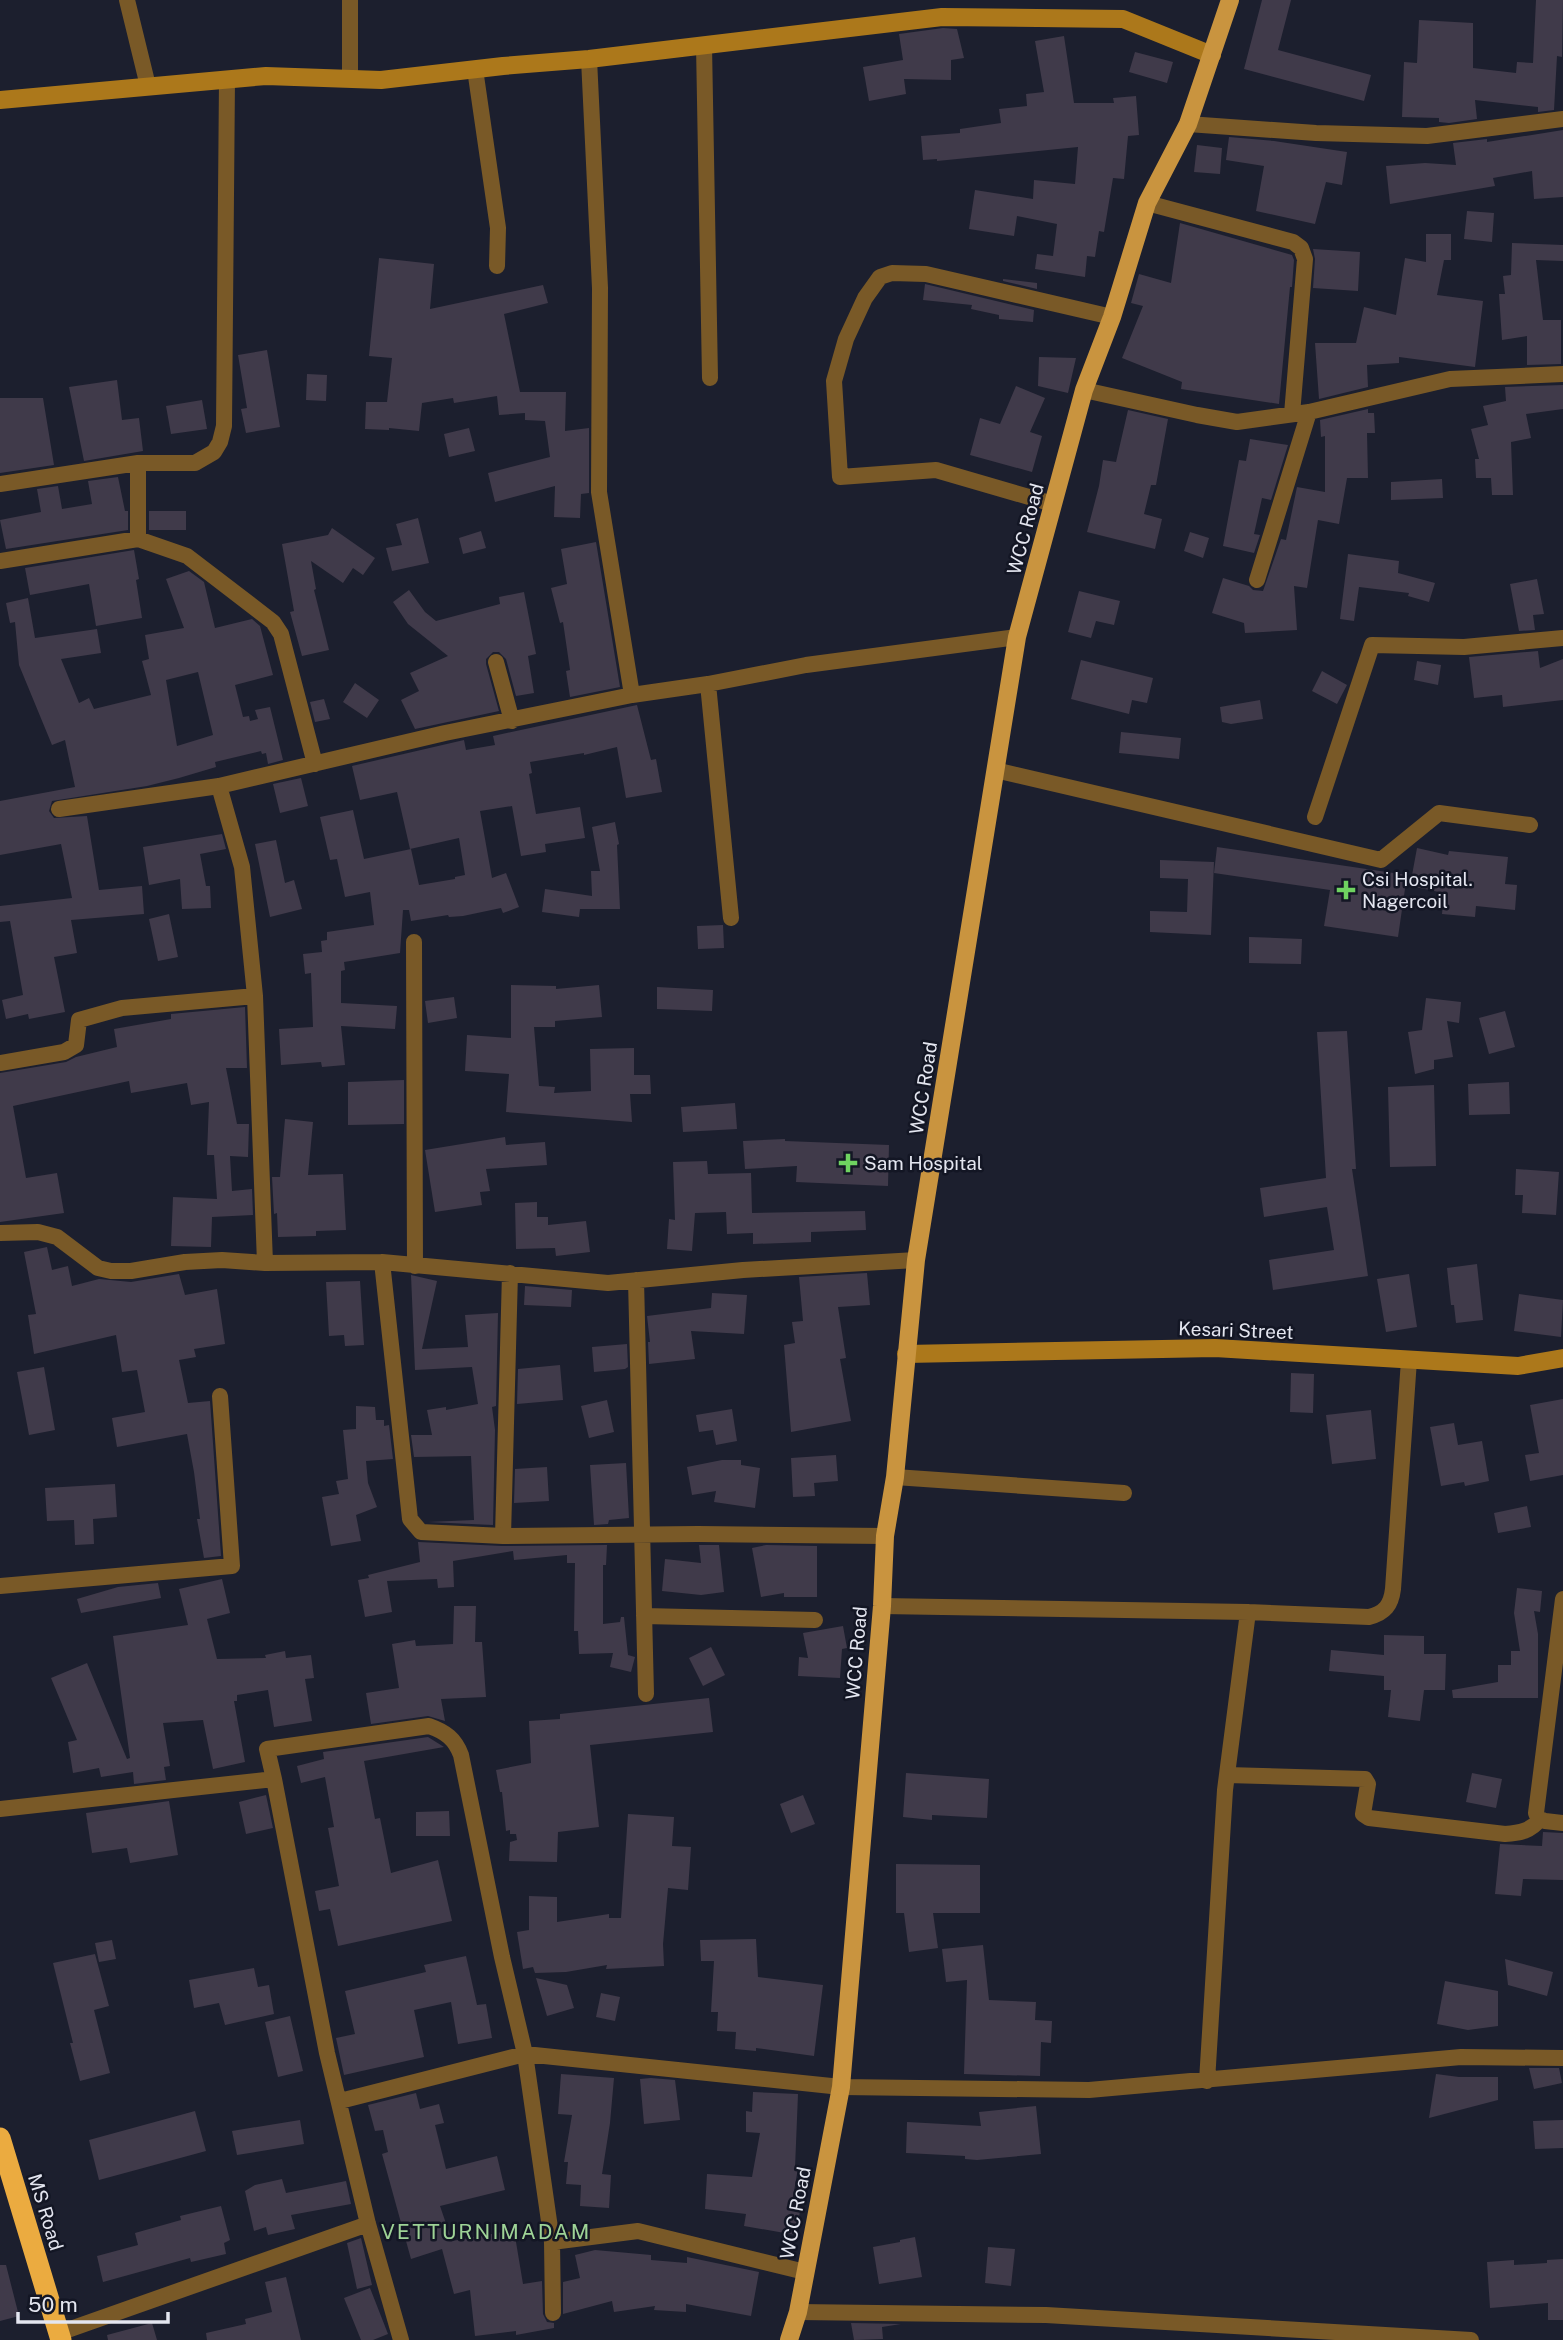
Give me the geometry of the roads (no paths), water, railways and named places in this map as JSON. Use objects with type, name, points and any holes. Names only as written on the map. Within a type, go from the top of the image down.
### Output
[{"type":"highway","name":"MS Road","points":[[0,2138],[60,2337]]},
{"type":"main road","name":"WCC Road","points":[[789,2340],[797,2312],[841,2087],[882,1606],[885,1536],[894,1477],[916,1260],[1017,637],[1084,390],[1112,317],[1147,204],[1188,124],[1230,0]]},
{"type":"street","points":[[127,0],[148,86]]},
{"type":"street","points":[[350,0],[350,79]]},
{"type":"street","points":[[0,100],[266,76],[381,80],[589,59],[942,17],[1123,19],[1212,55]]},
{"type":"street","points":[[704,46],[710,378]]},
{"type":"street","points":[[589,59],[600,288],[599,492],[632,695]]},
{"type":"street","points":[[475,69],[498,228],[497,266]]},
{"type":"street","points":[[0,484],[138,463],[195,463],[214,453],[223,435],[227,79]]},
{"type":"street","points":[[1188,124],[1316,133],[1427,136],[1563,119]]},
{"type":"street","points":[[1147,204],[1293,242],[1301,248],[1305,259],[1292,414]]},
{"type":"street","points":[[1053,504],[936,470],[840,477],[834,381],[846,339],[865,298],[880,277],[892,273],[926,274],[1112,317]]},
{"type":"street","points":[[1084,390],[1237,422],[1309,412],[1450,379],[1563,374]]},
{"type":"street","points":[[1257,580],[1309,412]]},
{"type":"street","points":[[138,463],[138,539]]},
{"type":"street","points":[[0,561],[138,539],[187,556],[273,622],[281,634],[315,764]]},
{"type":"street","points":[[59,809],[219,786],[446,733],[632,695],[806,665],[1017,637]]},
{"type":"street","points":[[1315,817],[1372,645],[1464,647],[1563,638]]},
{"type":"street","points":[[496,662],[512,721]]},
{"type":"street","points":[[708,684],[731,918]]},
{"type":"street","points":[[995,770],[1381,860],[1439,813],[1530,825]]},
{"type":"street","points":[[219,786],[242,867],[255,996],[265,1263]]},
{"type":"street","points":[[414,942],[415,1266]]},
{"type":"street","points":[[0,1063],[64,1052],[76,1045],[79,1020],[122,1008],[255,996]]},
{"type":"street","points":[[0,1233],[38,1232],[57,1237],[98,1268],[111,1271],[131,1271],[197,1261],[382,1262],[608,1283],[743,1270],[916,1260]]},
{"type":"street","points":[[382,1262],[410,1520],[421,1532],[503,1536],[885,1536]]},
{"type":"street","points":[[503,1536],[510,1273]]},
{"type":"street","points":[[636,1280],[646,1694]]},
{"type":"street","name":"Kesari Street","points":[[906,1354],[1215,1348],[1518,1366],[1563,1358]]},
{"type":"street","points":[[882,1606],[1248,1612],[1368,1617],[1381,1614],[1387,1608],[1394,1589],[1409,1360]]},
{"type":"street","points":[[0,1586],[232,1566],[220,1396]]},
{"type":"street","points":[[894,1477],[1124,1493]]},
{"type":"street","points":[[1563,1600],[1536,1813],[1540,1819],[1563,1823]]},
{"type":"street","points":[[1207,2081],[1227,1775],[1248,1612]]},
{"type":"street","points":[[644,1616],[815,1620]]},
{"type":"street","points":[[401,2340],[368,2224],[327,2053],[267,1749],[429,1726],[442,1730],[456,1742],[461,1755],[524,2054],[552,2242],[553,2313]]},
{"type":"street","points":[[1227,1775],[1365,1779],[1368,1784],[1363,1814],[1369,1818],[1506,1834],[1522,1832],[1536,1825],[1540,1819]]},
{"type":"street","points":[[0,1809],[274,1779]]},
{"type":"street","points":[[340,2101],[524,2054],[841,2087],[1088,2090],[1461,2057],[1563,2058]]},
{"type":"street","points":[[60,2337],[368,2224]]},
{"type":"street","points":[[552,2242],[638,2231],[805,2272]]},
{"type":"street","points":[[797,2312],[1046,2315],[1360,2337],[1471,2340]]},
{"type":"place","name":"Csi Hospital. Nagercoil","points":[[1346,890]]},
{"type":"place","name":"Sam Hospital","points":[[848,1163]]},
{"type":"district","name":"VETTURNIMADAM","points":[[486,2232]]}]
